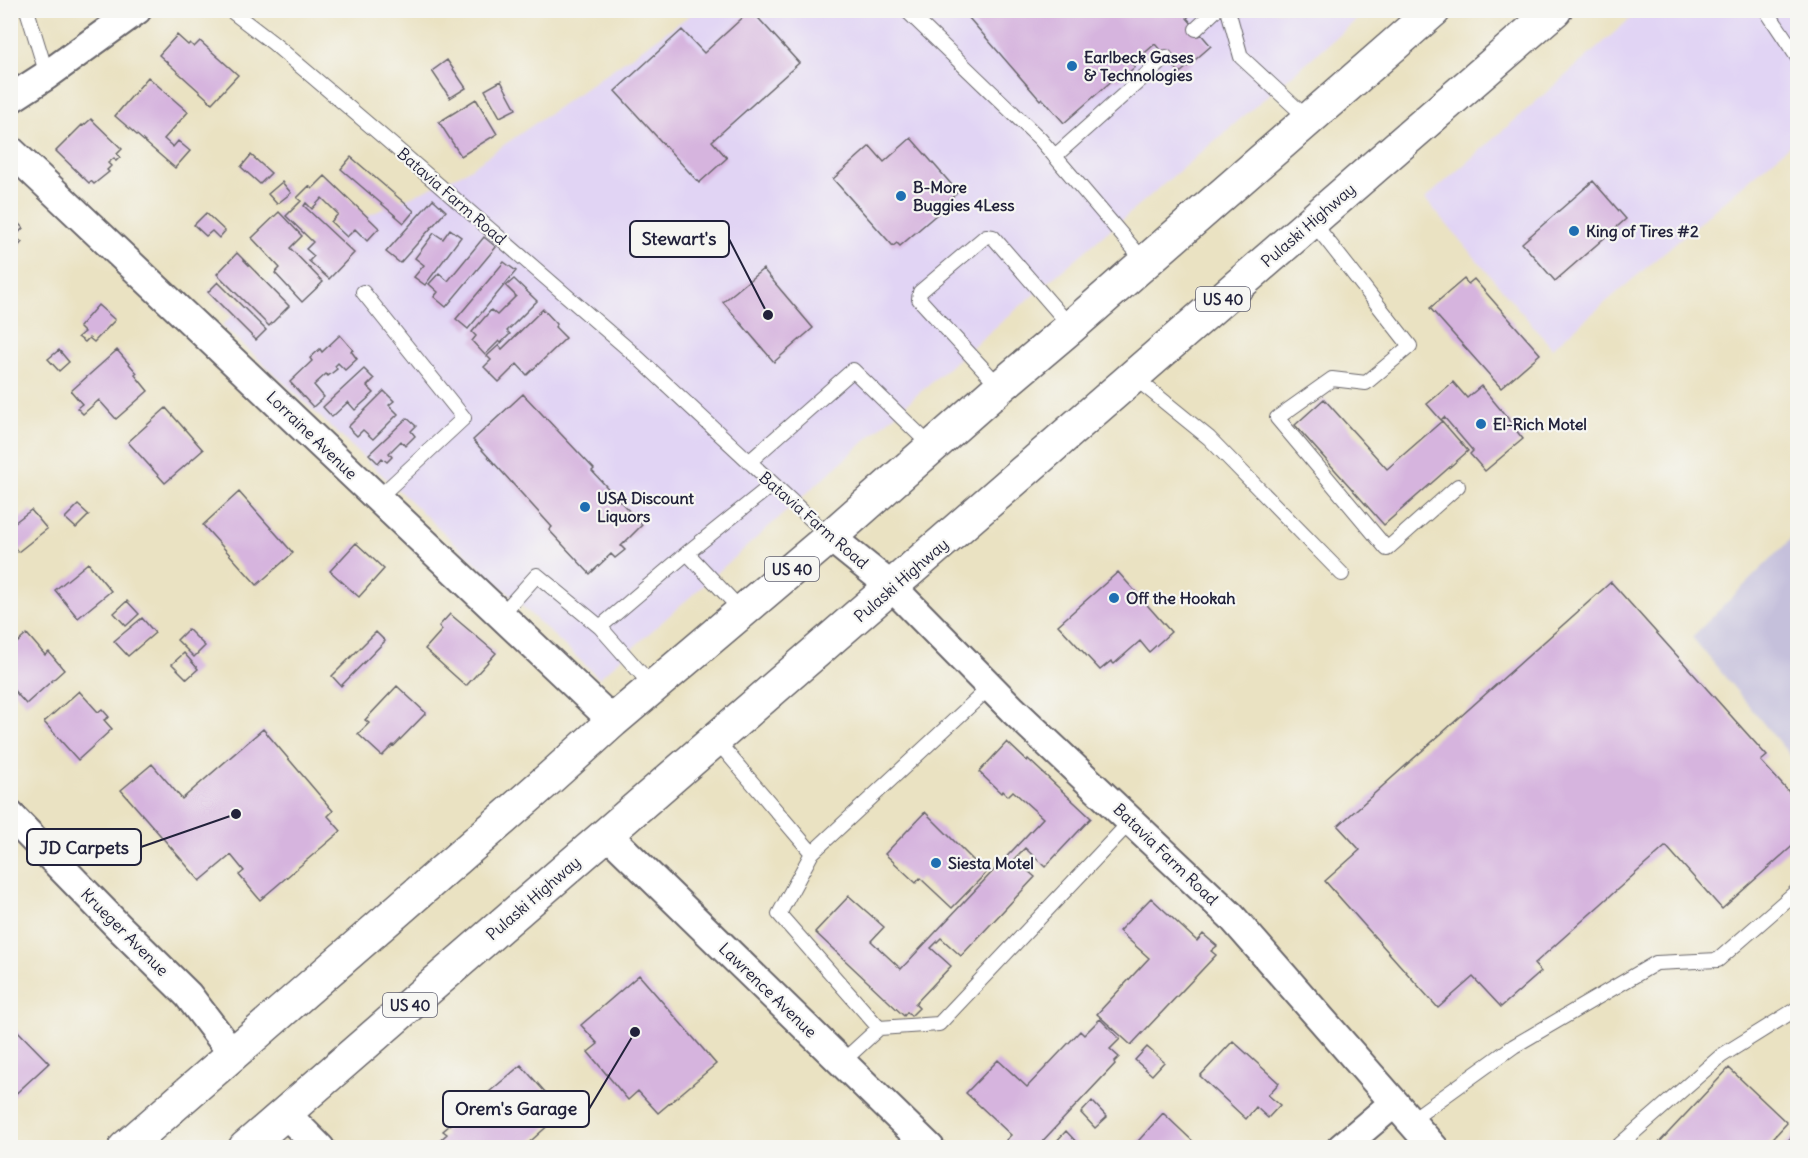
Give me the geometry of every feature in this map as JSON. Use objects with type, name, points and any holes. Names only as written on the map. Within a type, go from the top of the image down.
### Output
[{"type":"highway","name":"US 40","points":[[125,1148],[613,721],[830,537],[1434,10]]},
{"type":"highway","name":"Pulaski Highway","points":[[245,1148],[1555,10]]},
{"type":"street","points":[[10,99],[137,10]]},
{"type":"street","name":"Lorraine Avenue","points":[[10,150],[613,721]]},
{"type":"street","name":"Batavia Farm Road","points":[[830,537],[892,587],[990,687],[1230,916],[1434,1148]]},
{"type":"street","name":"Krueger Avenue","points":[[10,815],[188,995],[233,1054]]},
{"type":"street","name":"Lawrence Avenue","points":[[606,833],[930,1148]]},
{"type":"street","points":[[1341,1148],[1402,1112]]},
{"type":"street","points":[[285,1113],[321,1148]]},
{"type":"lane","points":[[27,10],[47,75]]},
{"type":"lane","name":"Batavia Farm Road","points":[[230,10],[273,43],[635,355],[830,537]]},
{"type":"lane","points":[[906,10],[1040,139],[1145,262]]},
{"type":"lane","points":[[1196,29],[1216,10]]},
{"type":"lane","points":[[1228,10],[1241,57],[1308,119]]},
{"type":"lane","points":[[1766,10],[1797,58]]},
{"type":"lane","points":[[1055,156],[1166,57]]},
{"type":"lane","points":[[1312,221],[1410,346],[1366,383],[1332,379],[1277,418],[1387,549],[1458,486]]},
{"type":"lane","points":[[1000,387],[919,299],[920,292],[986,236],[993,237],[1071,327]]},
{"type":"lane","points":[[363,292],[464,418],[378,498]]},
{"type":"lane","points":[[749,462],[853,370],[932,447]]},
{"type":"lane","points":[[1134,376],[1209,438],[1342,574]]},
{"type":"lane","points":[[600,627],[773,484]]},
{"type":"lane","points":[[687,553],[742,611]]},
{"type":"lane","points":[[501,615],[537,575],[600,627],[653,687]]},
{"type":"lane","points":[[879,1028],[779,914],[812,853],[990,687]]},
{"type":"lane","points":[[716,740],[812,853]]},
{"type":"lane","points":[[842,1062],[879,1028],[939,1024],[1131,820]]},
{"type":"lane","points":[[1402,1112],[1656,963],[1718,960],[1797,890]]},
{"type":"lane","points":[[1617,1148],[1721,1056],[1797,1008]]},
{"type":"shaded area","points":[[696,11],[1367,11],[937,377],[599,678],[222,325],[316,239],[465,172]]},
{"type":"shaded area","points":[[1639,11],[1797,11],[1797,139],[1552,348],[1425,199]]},
{"type":"shaded area","points":[[1797,533],[1797,764],[1692,637]]},
{"type":"building","points":[[751,10],[799,63],[712,141],[727,158],[699,183],[615,91],[682,30],[704,53]]},
{"type":"building","name":"Earlbeck Gases & Technologies","points":[[962,10],[1195,10],[1187,18],[1211,46],[1180,73],[1155,44],[1132,64],[1135,67],[1118,81],[1115,78],[1064,123],[1042,98],[1040,100]]},
{"type":"building","points":[[177,35],[188,45],[190,43],[194,47],[200,41],[238,75],[212,103],[159,55]]},
{"type":"building","points":[[447,60],[466,88],[450,98],[432,71]]},
{"type":"building","points":[[148,77],[188,112],[164,139],[173,147],[178,141],[190,151],[175,168],[115,116]]},
{"type":"building","points":[[501,81],[516,109],[500,117],[485,90]]},
{"type":"building","points":[[476,99],[497,134],[461,156],[439,122]]},
{"type":"building","points":[[91,119],[122,149],[117,154],[120,157],[116,161],[114,158],[108,163],[111,166],[107,170],[109,172],[94,184],[91,181],[89,183],[56,151]]},
{"type":"building","name":"B-More Buggies 4Less","points":[[911,138],[958,192],[949,200],[951,202],[900,246],[897,243],[893,246],[833,179],[870,146],[884,162]]},
{"type":"building","points":[[251,155],[271,173],[260,184],[241,167]]},
{"type":"building","points":[[351,157],[414,211],[404,223],[341,169]]},
{"type":"building","points":[[325,176],[379,228],[367,241],[355,229],[347,237],[331,222],[338,214],[322,198],[312,209],[306,203],[304,206],[354,253],[329,279],[309,261],[314,256],[306,249],[313,242],[286,216],[301,201],[297,198],[309,186],[312,189]]},
{"type":"building","name":"King of Tires #2","points":[[1593,181],[1626,219],[1555,281],[1522,243]]},
{"type":"building","points":[[282,182],[291,193],[277,204],[268,194]]},
{"type":"building","points":[[433,199],[446,211],[400,263],[386,252]]},
{"type":"building","points":[[10,202],[17,209],[11,216],[23,228],[15,237],[22,242],[10,255]]},
{"type":"building","points":[[279,212],[302,236],[290,248],[323,282],[302,302],[275,273],[280,268],[252,238]]},
{"type":"building","points":[[206,213],[225,231],[219,238],[212,231],[206,236],[194,225]]},
{"type":"building","points":[[450,229],[461,237],[425,285],[414,277],[424,265],[415,258],[434,233],[443,239]]},
{"type":"building","points":[[484,237],[496,247],[446,307],[434,297],[438,292],[429,284],[439,273],[448,281]]},
{"type":"building","points":[[237,253],[289,306],[269,326],[217,274]]},
{"type":"building","points":[[504,262],[516,271],[468,329],[456,319]]},
{"type":"building","points":[[763,269],[813,328],[774,362],[723,302]]},
{"type":"building","points":[[514,279],[537,301],[507,331],[510,334],[485,355],[472,341],[476,336],[472,332],[491,310],[497,315],[516,296],[506,286]]},
{"type":"building","points":[[1464,279],[1468,284],[1474,279],[1540,354],[1501,388],[1430,308]]},
{"type":"building","points":[[218,282],[266,330],[256,340],[208,292]]},
{"type":"building","points":[[98,305],[115,320],[94,342],[89,338],[85,342],[78,337],[84,332],[79,327]]},
{"type":"building","points":[[543,309],[566,338],[527,375],[517,364],[499,382],[484,367],[491,360],[487,356],[499,345],[502,349]]},
{"type":"building","points":[[340,335],[353,350],[351,351],[357,359],[345,370],[338,363],[335,366],[337,369],[328,376],[326,374],[314,385],[324,397],[313,407],[290,382],[312,361],[310,358],[320,349],[322,352]]},
{"type":"building","points":[[59,350],[69,362],[59,371],[48,359]]},
{"type":"building","points":[[117,350],[137,373],[135,375],[148,391],[116,419],[99,400],[83,414],[77,408],[82,404],[71,391]]},
{"type":"building","points":[[364,369],[374,379],[367,386],[374,393],[355,410],[348,402],[332,417],[323,407]]},
{"type":"building","name":"El-Rich Motel","points":[[1453,382],[1467,398],[1481,386],[1523,439],[1485,471],[1470,454],[1473,451],[1444,417],[1441,420],[1427,404]]},
{"type":"building","points":[[384,391],[394,401],[389,405],[398,414],[373,439],[363,430],[357,436],[348,427]]},
{"type":"building","points":[[523,394],[594,469],[592,471],[642,525],[621,546],[625,550],[615,558],[611,554],[590,574],[549,530],[552,527],[473,440]]},
{"type":"building","points":[[1324,399],[1387,469],[1442,421],[1468,451],[1384,525],[1295,425]]},
{"type":"building","points":[[166,408],[203,450],[165,483],[128,442]]},
{"type":"building","points":[[407,418],[416,426],[411,431],[415,436],[405,446],[401,441],[389,453],[392,457],[387,462],[382,458],[378,463],[369,454]]},
{"type":"building","points":[[239,492],[293,553],[257,585],[203,525]]},
{"type":"building","points":[[78,505],[89,515],[76,528],[65,518]]},
{"type":"building","points":[[31,510],[47,529],[18,552],[10,542],[10,526]]},
{"type":"building","points":[[356,543],[384,569],[359,597],[330,571]]},
{"type":"building","points":[[88,563],[111,591],[78,618],[55,590]]},
{"type":"building","name":"Off the Hookah","points":[[1118,572],[1171,632],[1149,652],[1140,641],[1114,664],[1111,661],[1100,670],[1058,625]]},
{"type":"building","points":[[1611,582],[1767,756],[1761,761],[1798,802],[1798,841],[1722,909],[1666,846],[1534,964],[1541,972],[1501,1007],[1473,977],[1438,1008],[1325,881],[1360,850],[1338,826]]},
{"type":"building","points":[[127,601],[139,614],[126,626],[114,613]]},
{"type":"building","points":[[450,614],[496,653],[466,686],[425,649],[442,630],[439,626]]},
{"type":"building","points":[[142,618],[155,633],[128,656],[114,641]]},
{"type":"building","points":[[188,629],[205,646],[194,657],[177,640]]},
{"type":"building","points":[[376,632],[385,641],[341,686],[332,676]]},
{"type":"building","points":[[27,634],[45,655],[49,652],[64,670],[26,704],[10,686],[10,649]]},
{"type":"building","points":[[184,653],[198,669],[187,679],[172,664]]},
{"type":"building","points":[[397,686],[426,713],[382,756],[358,734],[369,723],[365,720]]},
{"type":"building","points":[[79,691],[98,712],[102,709],[109,717],[104,720],[112,729],[78,760],[44,722]]},
{"type":"building","points":[[263,729],[333,811],[328,816],[341,831],[260,900],[239,875],[244,871],[231,855],[200,881],[121,790],[152,764],[182,799]]},
{"type":"building","points":[[1007,742],[1091,818],[1045,867],[1025,848],[1014,859],[1035,877],[961,956],[941,938],[931,948],[951,966],[915,1004],[919,1008],[911,1016],[907,1012],[904,1016],[815,932],[849,896],[884,927],[871,941],[901,969],[1043,818],[1013,791],[1008,796],[1003,791],[1001,793],[979,772]]},
{"type":"building","name":"Siesta Motel","points":[[925,812],[986,873],[952,908],[920,878],[916,883],[885,854]]},
{"type":"building","points":[[1151,898],[1197,941],[1203,934],[1217,946],[1211,951],[1216,955],[1131,1045],[1097,1014],[1149,958],[1119,931]]},
{"type":"building","points":[[639,975],[716,1064],[658,1113],[638,1091],[628,1100],[588,1052],[598,1044],[581,1025]]},
{"type":"building","points":[[1100,1019],[1120,1039],[1110,1049],[1119,1057],[1114,1062],[1115,1064],[1036,1148],[1014,1148],[1006,1140],[1011,1135],[966,1093],[998,1060],[1027,1087],[1080,1031],[1084,1035]]},
{"type":"building","points":[[10,1023],[49,1063],[10,1099]]},
{"type":"building","points":[[1233,1041],[1279,1083],[1268,1095],[1280,1105],[1268,1118],[1256,1107],[1246,1119],[1200,1076]]},
{"type":"building","points":[[1147,1047],[1164,1062],[1152,1075],[1135,1060]]},
{"type":"building","points":[[521,1065],[563,1112],[523,1148],[437,1148],[435,1145],[447,1134],[443,1131]]},
{"type":"building","points":[[1729,1068],[1787,1123],[1764,1148],[1654,1148]]},
{"type":"building","points":[[1092,1101],[1107,1117],[1095,1128],[1081,1113]]},
{"type":"building","points":[[1163,1113],[1200,1148],[1132,1148]]},
{"type":"building","points":[[1798,1130],[1798,1148],[1781,1148]]},
{"type":"building","points":[[1066,1131],[1082,1148],[1050,1148]]},
{"type":"place","name":"Earlbeck Gases & Technologies","points":[[1072,66]]},
{"type":"place","name":"B-More Buggies 4Less","points":[[901,196]]},
{"type":"place","name":"King of Tires #2","points":[[1574,231]]},
{"type":"place","name":"Stewart's","points":[[768,315]]},
{"type":"place","name":"El-Rich Motel","points":[[1481,424]]},
{"type":"place","name":"USA Discount Liquors","points":[[585,507]]},
{"type":"place","name":"Off the Hookah","points":[[1114,598]]},
{"type":"place","name":"JD Carpets","points":[[236,814]]},
{"type":"place","name":"Siesta Motel","points":[[936,863]]},
{"type":"place","name":"Orem's Garage","points":[[635,1032]]}]
